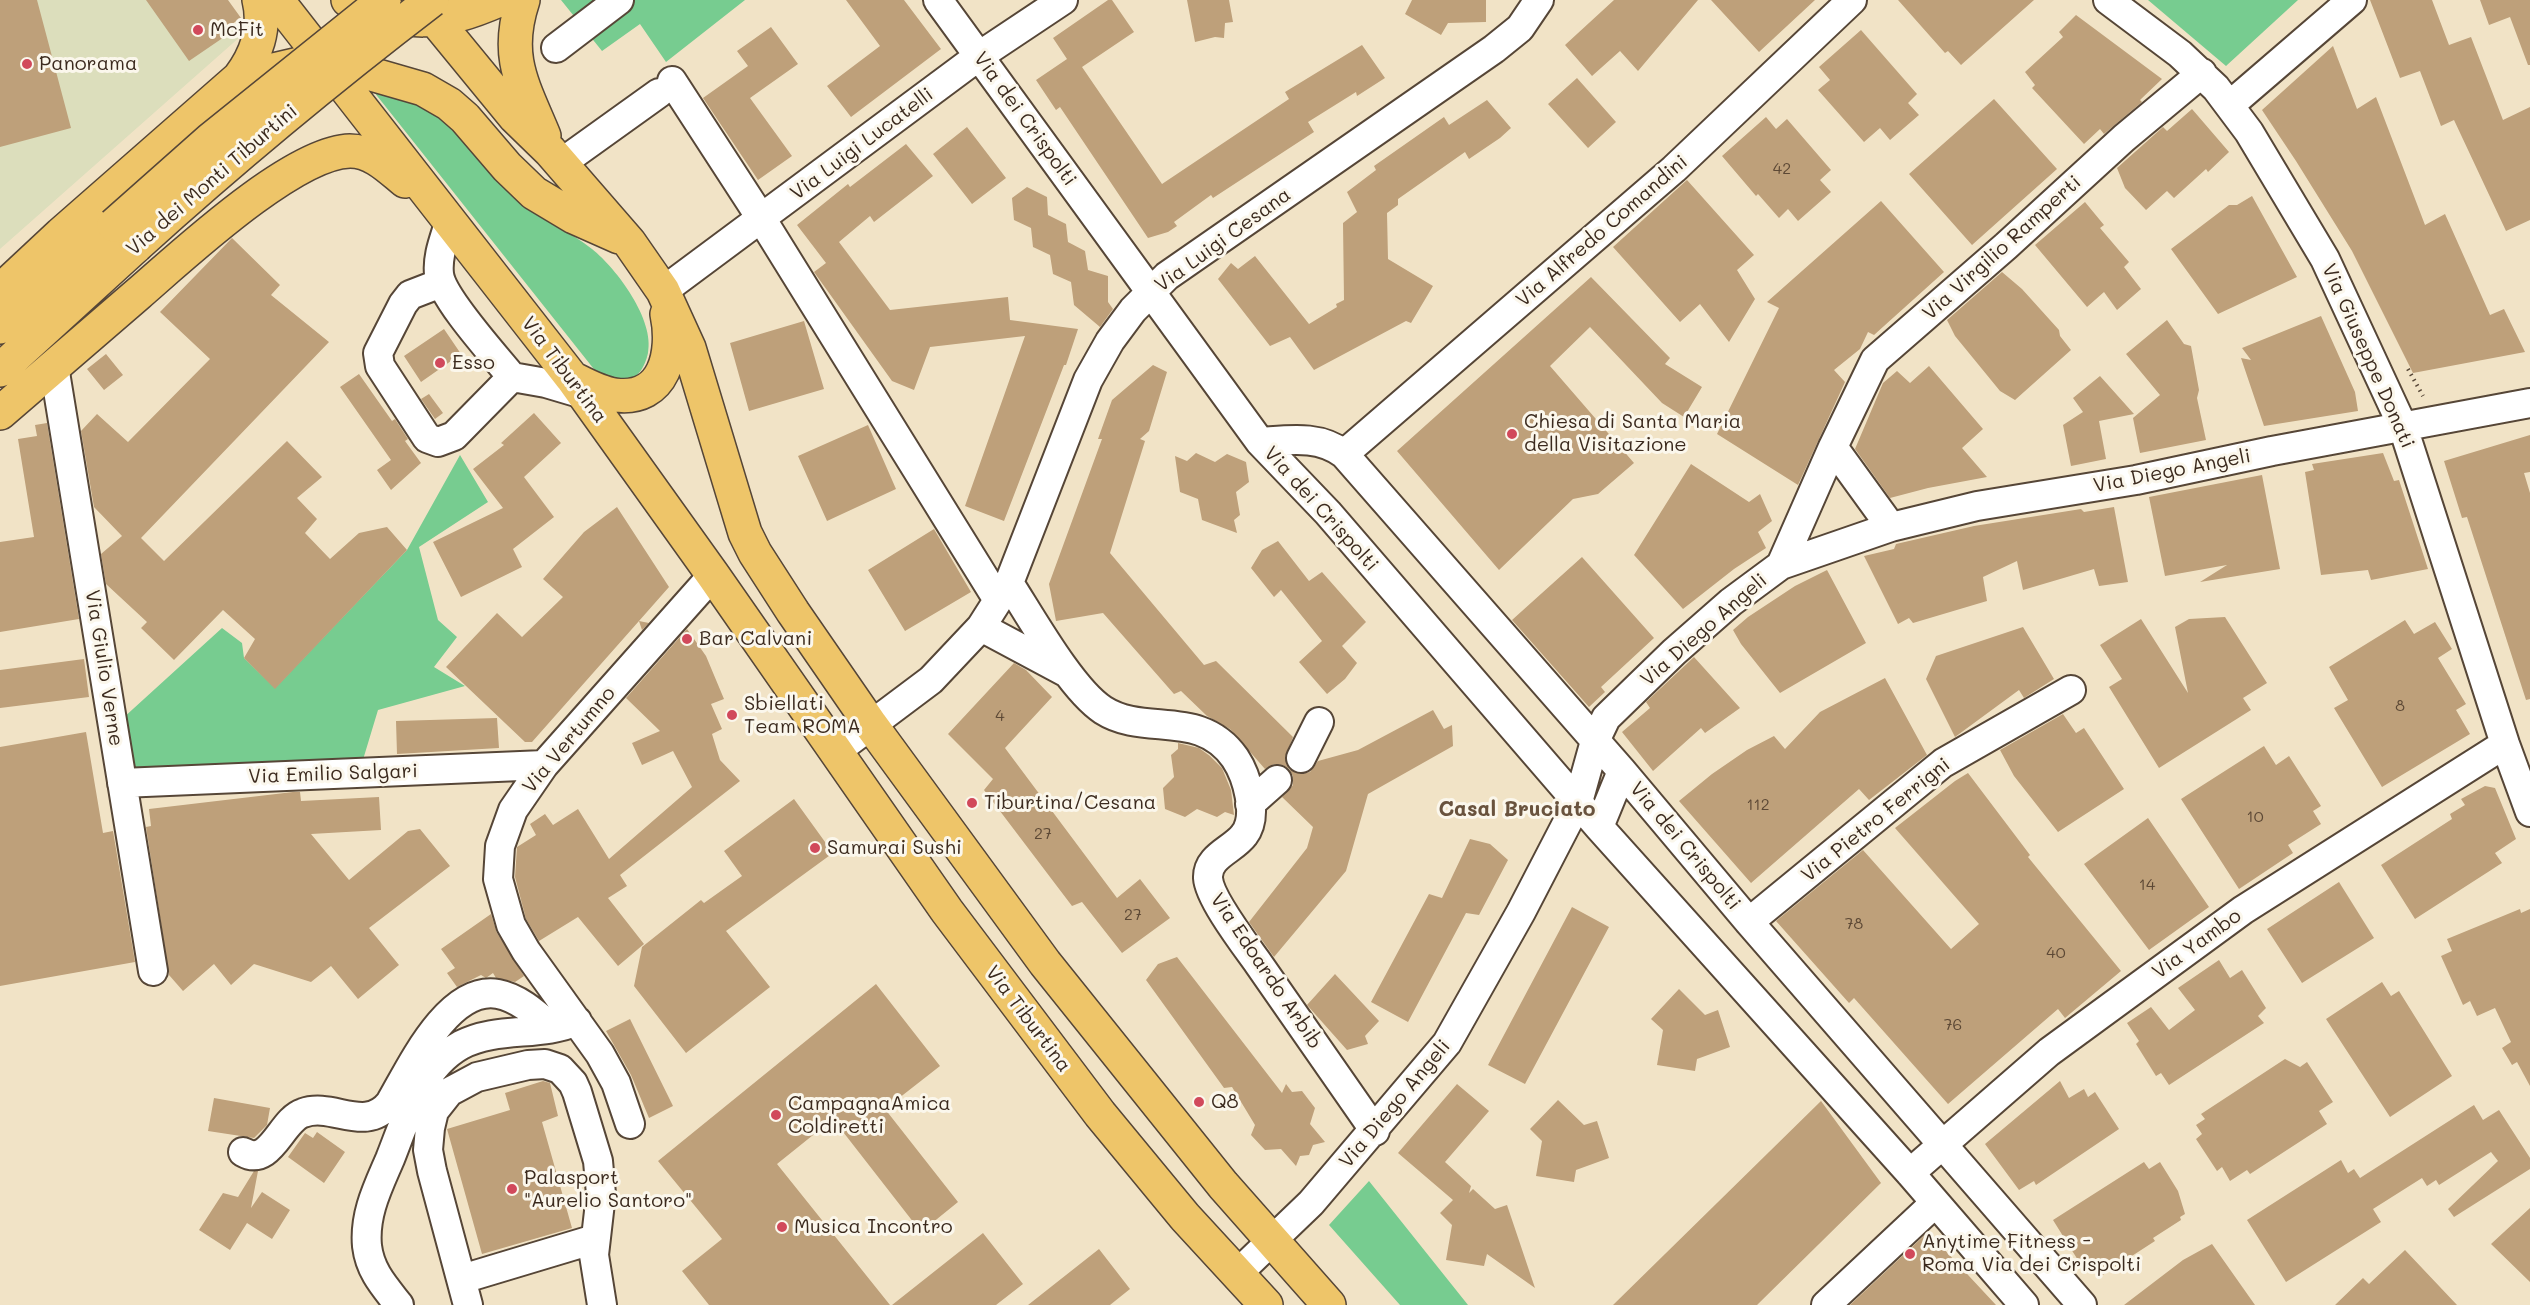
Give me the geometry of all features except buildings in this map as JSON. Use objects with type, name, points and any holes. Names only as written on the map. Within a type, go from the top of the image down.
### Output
[{"type":"main road","points":[[0,291],[61,234],[239,78],[251,62],[257,48],[261,20],[259,0]]},
{"type":"main road","name":"Via Tiburtina","points":[[277,0],[577,386],[713,575],[834,752],[947,911],[1100,1114],[1185,1217],[1266,1305]]},
{"type":"main road","points":[[348,0],[401,19],[429,7],[473,10],[499,0]]},
{"type":"main road","name":"Via dei Monti Tiburtini","points":[[0,370],[125,236],[211,139],[384,0]]},
{"type":"main road","points":[[523,0],[515,35],[516,65],[555,158]]},
{"type":"main road","points":[[429,7],[515,117],[555,158],[629,242],[663,291],[690,348],[745,533],[755,553],[793,612],[871,725],[1045,963],[1148,1095],[1271,1241],[1329,1305]]},
{"type":"main road","name":"Via dei Monti Tiburtini","points":[[0,327],[125,236],[203,185],[323,84],[429,7]]},
{"type":"main road","points":[[239,78],[299,64],[326,61],[423,89],[449,104],[465,118],[521,182],[534,193],[574,218],[629,242]]},
{"type":"main road","points":[[0,413],[204,235],[278,182],[320,159],[335,153],[351,151],[370,155],[445,214]]},
{"type":"main road","points":[[577,386],[624,396],[641,392],[654,385],[663,373],[670,346],[670,328],[663,291]]},
{"type":"street","points":[[556,48],[620,0]]},
{"type":"street","name":"Via dei Crispolti","points":[[938,0],[1260,442],[1328,513],[1599,827],[1910,1173],[2024,1305]]},
{"type":"street","name":"Via Luigi Lucatelli","points":[[663,291],[979,56],[1063,0]]},
{"type":"street","name":"Via Luigi Cesana","points":[[871,725],[931,680],[981,627],[1004,592],[1088,380],[1110,341],[1150,292],[1167,276],[1494,50],[1520,28],[1539,0]]},
{"type":"street","name":"Via Alfredo Comandini","points":[[1344,454],[1674,169],[1852,0]]},
{"type":"street","name":"Via Giuseppe Donati","points":[[2108,0],[2149,29],[2202,73],[2230,105],[2270,166],[2325,259],[2403,427],[2505,744],[2530,812]]},
{"type":"street","points":[[2230,105],[2352,0]]},
{"type":"street","name":"Via Virgilio Ramperti","points":[[1781,565],[1833,447],[1875,360],[2006,246],[2124,138],[2202,73]]},
{"type":"street","name":"Via Edoardo Arbib","points":[[555,158],[665,87],[762,218],[1004,592],[1069,674],[1102,709],[1115,716],[1134,721],[1190,727],[1229,750],[1236,759],[1246,783],[1250,804],[1248,828],[1244,836],[1216,858],[1209,870],[1209,887],[1375,1131]]},
{"type":"street","points":[[445,214],[439,256],[441,283],[512,376],[577,386]]},
{"type":"street","points":[[441,283],[410,295],[378,353],[380,366],[427,438],[438,442],[454,436],[512,376]]},
{"type":"street","name":"Via Giulio Verne","points":[[54,366],[153,971]]},
{"type":"street","name":"Via Diego Angeli","points":[[1271,1241],[1311,1203],[1375,1131],[1447,1043],[1521,912],[1578,802],[1595,741],[1606,718],[1674,652],[1731,602],[1781,565],[1891,527],[1977,506],[2136,480],[2272,451],[2530,403]]},
{"type":"street","name":"Via dei Crispolti","points":[[1260,442],[1313,440],[1326,443],[1344,454],[1622,771],[1749,922],[2082,1305]]},
{"type":"street","points":[[1833,447],[1891,527]]},
{"type":"street","name":"Via Vertumno","points":[[630,1124],[618,1088],[600,1054],[564,1025],[511,925],[498,879],[498,855],[504,830],[522,796],[544,765],[713,575]]},
{"type":"street","name":"Via Edoardo Arbib","points":[[981,627],[1069,674]]},
{"type":"street","name":"Via Pietro Ferrigni","points":[[1749,922],[1942,763],[2071,690]]},
{"type":"street","points":[[1301,758],[1319,722]]},
{"type":"street","points":[[834,752],[871,725]]},
{"type":"street","name":"Via Yambo","points":[[1910,1173],[2049,1052],[2243,910],[2505,744]]},
{"type":"street","name":"Via Emilio Salgari","points":[[122,783],[544,765]]},
{"type":"street","points":[[1599,827],[1622,771]]},
{"type":"street","points":[[1250,804],[1277,780]]},
{"type":"street","points":[[243,1152],[255,1155],[267,1150],[290,1121],[301,1113],[322,1111],[364,1118],[379,1113],[390,1103],[440,1022],[452,1010],[467,1001],[485,994],[499,994],[564,1025]]},
{"type":"street","points":[[399,1305],[373,1269],[367,1228],[372,1204],[416,1095],[442,1060],[461,1046],[490,1036],[564,1025]]},
{"type":"street","points":[[595,1239],[465,1292],[432,1171],[428,1140],[434,1111],[441,1102],[458,1086],[477,1077],[528,1065],[545,1064],[560,1069],[573,1083],[595,1145],[600,1175],[601,1194],[595,1239],[595,1267],[602,1305]]},
{"type":"street","points":[[1826,1305],[1935,1203]]},
{"type":"street","points":[[1238,1274],[1271,1241]]},
{"type":"path","points":[[2406,366],[2422,396],[2431,394]]},
{"type":"shaded area","points":[[0,0],[219,0],[241,36],[0,249]]},
{"type":"green space","points":[[561,0],[745,0],[666,62],[640,24],[602,51]]},
{"type":"green space","points":[[2148,0],[2298,0],[2226,66]]},
{"type":"green space","points":[[374,92],[415,103],[438,115],[471,144],[521,200],[602,258],[623,282],[646,326],[649,340],[648,353],[643,368],[637,375],[623,382],[597,373]]},
{"type":"green space","points":[[460,455],[488,502],[419,547],[438,620],[457,637],[434,667],[465,686],[378,710],[362,763],[136,772],[122,719],[222,628],[242,643],[244,658],[275,688],[407,550]]},
{"type":"green space","points":[[1369,1181],[1468,1305],[1400,1305],[1329,1225]]},
{"type":"place","name":"McFit","points":[[198,30]]},
{"type":"place","name":"Panorama","points":[[27,64]]},
{"type":"place","name":"Esso","points":[[440,363]]},
{"type":"place","name":"Chiesa di Santa Maria della Visitazione","points":[[1512,434]]},
{"type":"place","name":"Bar Calvani","points":[[687,639]]},
{"type":"place","name":"Sbiellati Team ROMA","points":[[732,715]]},
{"type":"place","name":"Tiburtina/Cesana","points":[[972,803]]},
{"type":"place","name":"Samurai Sushi","points":[[815,848]]},
{"type":"place","name":"Q8","points":[[1199,1102]]},
{"type":"place","name":"CampagnaAmica Coldiretti","points":[[776,1115]]},
{"type":"place","name":"Palasport \"Aurelio Santoro\"","points":[[512,1189]]},
{"type":"place","name":"Musica Incontro","points":[[782,1227]]},
{"type":"place","name":"Anytime Fitness - Roma Via dei Crispolti","points":[[1910,1254]]},
{"type":"district","name":"Casal Bruciato","points":[[1517,810]]}]
